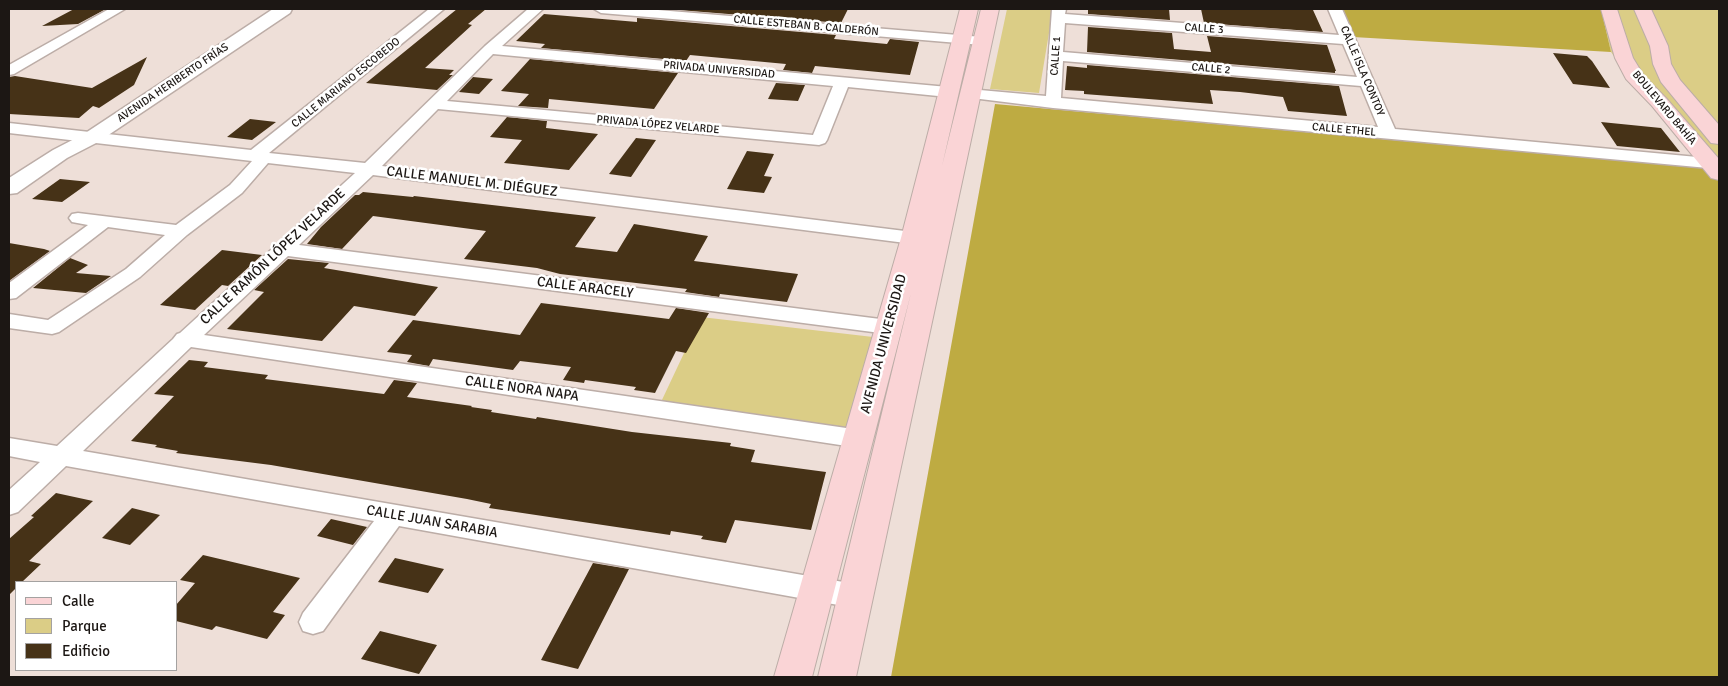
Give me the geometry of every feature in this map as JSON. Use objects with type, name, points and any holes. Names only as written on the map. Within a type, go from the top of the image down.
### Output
[{"type":"main road","name":"AVENIDA UNIVERSIDAD","points":[[969,9],[972,40]]},
{"type":"main road","name":"AVENIDA UNIVERSIDAD","points":[[837,677],[855,596],[924,240],[972,40],[990,9]]},
{"type":"main road","name":"BOULEVARD BAHÍA","points":[[1609,9],[1624,58],[1636,79],[1659,102],[1716,167]]},
{"type":"main road","name":"BOULEVARD BAHÍA","points":[[1642,9],[1659,46],[1662,64],[1671,82],[1719,138]]},
{"type":"main road","name":"AVENIDA UNIVERSIDAD","points":[[793,677],[860,439],[888,327],[924,240]]},
{"type":"street","points":[[9,71],[118,9]]},
{"type":"street","name":"AVENIDA HERIBERTO FRÍAS","points":[[84,138],[270,9]]},
{"type":"street","name":"AVENIDA HERIBERTO FRÍAS","points":[[9,188],[284,9]]},
{"type":"street","name":"CALLE MARIANO ESCOBEDO","points":[[9,321],[52,326],[133,273],[180,231],[236,189],[259,157],[437,9]]},
{"type":"street","name":"CALLE RAMÓN LÓPEZ VELARDE","points":[[9,505],[184,339],[369,169],[490,49],[536,9]]},
{"type":"street","name":"CALLE ESTEBAN B. CALDERÓN","points":[[601,9],[972,40]]},
{"type":"street","name":"CALLE ISLA CONTOY","points":[[1335,9],[1389,134]]},
{"type":"street","name":"CALLE 3","points":[[1059,14],[1349,40]]},
{"type":"street","name":"CALLE 1","points":[[1053,103],[1059,14]]},
{"type":"street","name":"PRIVADA UNIVERSIDAD","points":[[490,49],[958,93]]},
{"type":"street","name":"CALLE 2","points":[[1056,56],[1367,82]]},
{"type":"street","name":"PRIVADA LÓPEZ VELARDE","points":[[434,104],[819,140],[842,82]]},
{"type":"street","name":"CALLE ETHEL","points":[[958,93],[1716,167]]},
{"type":"street","name":"CALLE MANUEL M. DIÉGUEZ","points":[[9,128],[369,169],[924,240]]},
{"type":"street","points":[[78,218],[180,231]]},
{"type":"street","points":[[9,293],[105,222]]},
{"type":"street","name":"CALLE ARACELY","points":[[282,249],[888,327]]},
{"type":"street","name":"CALLE NORA NAPA","points":[[184,339],[860,439]]},
{"type":"street","name":"CALLE JUAN SARABIA","points":[[9,447],[855,596]]},
{"type":"street","points":[[313,622],[393,515]]},
{"type":"green space","points":[[1007,9],[1053,9],[1039,93],[990,89]]},
{"type":"green space","points":[[1601,9],[1719,9],[1719,178],[1665,122],[1629,78],[1611,52]]},
{"type":"green space","points":[[701,317],[873,337],[853,428],[661,402]]},
{"type":"shaded area","points":[[1340,9],[1601,9],[1611,52],[1353,37]]},
{"type":"shaded area","points":[[995,104],[1712,169],[1719,178],[1719,677],[891,677]]},
{"type":"building","points":[[74,9],[106,9],[78,24],[42,26]]},
{"type":"building","points":[[457,9],[486,9],[468,24],[472,25],[425,68],[454,70],[449,75],[453,75],[437,90],[366,83]]},
{"type":"building","points":[[666,9],[848,9],[841,23]]},
{"type":"building","points":[[1088,9],[1169,9],[1170,20],[1088,14]]},
{"type":"building","points":[[1201,9],[1313,10],[1323,32],[1204,23]]},
{"type":"building","points":[[544,14],[637,22],[637,18],[836,35],[834,39],[887,44],[890,39],[919,42],[910,75],[815,66],[812,73],[783,70],[786,64],[690,55],[686,61],[541,48],[545,44],[516,41]]},
{"type":"building","points":[[1088,27],[1172,33],[1174,49],[1211,52],[1207,36],[1327,45],[1336,71],[1335,73],[1087,52]]},
{"type":"building","points":[[1553,53],[1587,56],[1610,88],[1573,84]]},
{"type":"building","points":[[147,57],[134,85],[99,108],[93,106],[79,118],[9,114],[9,77],[15,76],[92,88]]},
{"type":"building","points":[[530,59],[678,73],[654,109],[549,99],[548,108],[518,106],[529,94],[501,91]]},
{"type":"building","points":[[1087,65],[1339,86],[1347,116],[1288,111],[1283,97],[1240,92],[1210,90],[1213,104],[1084,94],[1084,91],[1065,90],[1067,66],[1087,68]]},
{"type":"building","points":[[473,77],[493,79],[479,94],[459,92]]},
{"type":"building","points":[[776,83],[805,85],[798,101],[768,99]]},
{"type":"building","points":[[507,117],[547,121],[546,128],[598,134],[569,170],[504,163],[522,140],[490,137]]},
{"type":"building","points":[[250,119],[276,122],[252,140],[227,137]]},
{"type":"building","points":[[1601,122],[1661,128],[1680,152],[1617,146]]},
{"type":"building","points":[[636,138],[656,140],[631,177],[609,174]]},
{"type":"building","points":[[747,151],[774,154],[764,176],[772,177],[764,193],[727,189]]},
{"type":"building","points":[[60,179],[90,182],[62,202],[32,199]]},
{"type":"building","points":[[363,192],[596,217],[575,247],[617,252],[634,224],[708,236],[694,261],[798,274],[787,302],[720,294],[719,297],[685,292],[687,289],[560,274],[537,268],[464,259],[486,231],[373,216],[342,249],[307,244],[321,227],[355,195]]},
{"type":"building","points":[[9,243],[44,249],[50,251],[9,281]]},
{"type":"building","points":[[222,250],[262,255],[228,286],[222,285],[195,310],[160,305]]},
{"type":"building","points":[[70,258],[88,265],[76,273],[111,276],[86,293],[33,288]]},
{"type":"building","points":[[288,259],[329,263],[324,268],[438,287],[415,316],[354,306],[322,341],[227,329],[264,292],[254,290]]},
{"type":"building","points":[[541,303],[669,319],[676,308],[709,313],[686,353],[676,351],[655,393],[634,390],[636,387],[585,380],[584,383],[563,380],[571,367],[520,361],[513,370],[433,359],[429,366],[407,362],[412,355],[387,352],[413,320],[520,335]]},
{"type":"building","points":[[189,360],[208,362],[204,367],[268,375],[265,379],[384,394],[394,380],[417,383],[407,397],[472,406],[492,410],[491,412],[536,419],[537,417],[632,432],[731,443],[730,446],[755,450],[751,462],[826,472],[811,530],[735,520],[726,543],[701,539],[703,536],[671,531],[670,535],[489,508],[491,504],[467,499],[271,465],[176,453],[178,451],[155,447],[157,445],[131,441],[174,396],[154,394]]},
{"type":"building","points":[[56,493],[93,501],[29,561],[41,564],[23,581],[15,581],[15,589],[9,595],[9,539],[34,517],[31,516]]},
{"type":"building","points":[[132,508],[160,515],[130,545],[102,538]]},
{"type":"building","points":[[331,519],[367,527],[353,545],[317,536]]},
{"type":"building","points":[[203,555],[300,578],[273,612],[285,615],[267,639],[216,626],[212,630],[178,622],[178,603],[195,583],[180,580]]},
{"type":"building","points":[[395,558],[444,569],[428,593],[378,582]]},
{"type":"building","points":[[593,563],[629,569],[578,669],[541,660]]},
{"type":"building","points":[[380,631],[437,645],[419,674],[361,659]]}]
